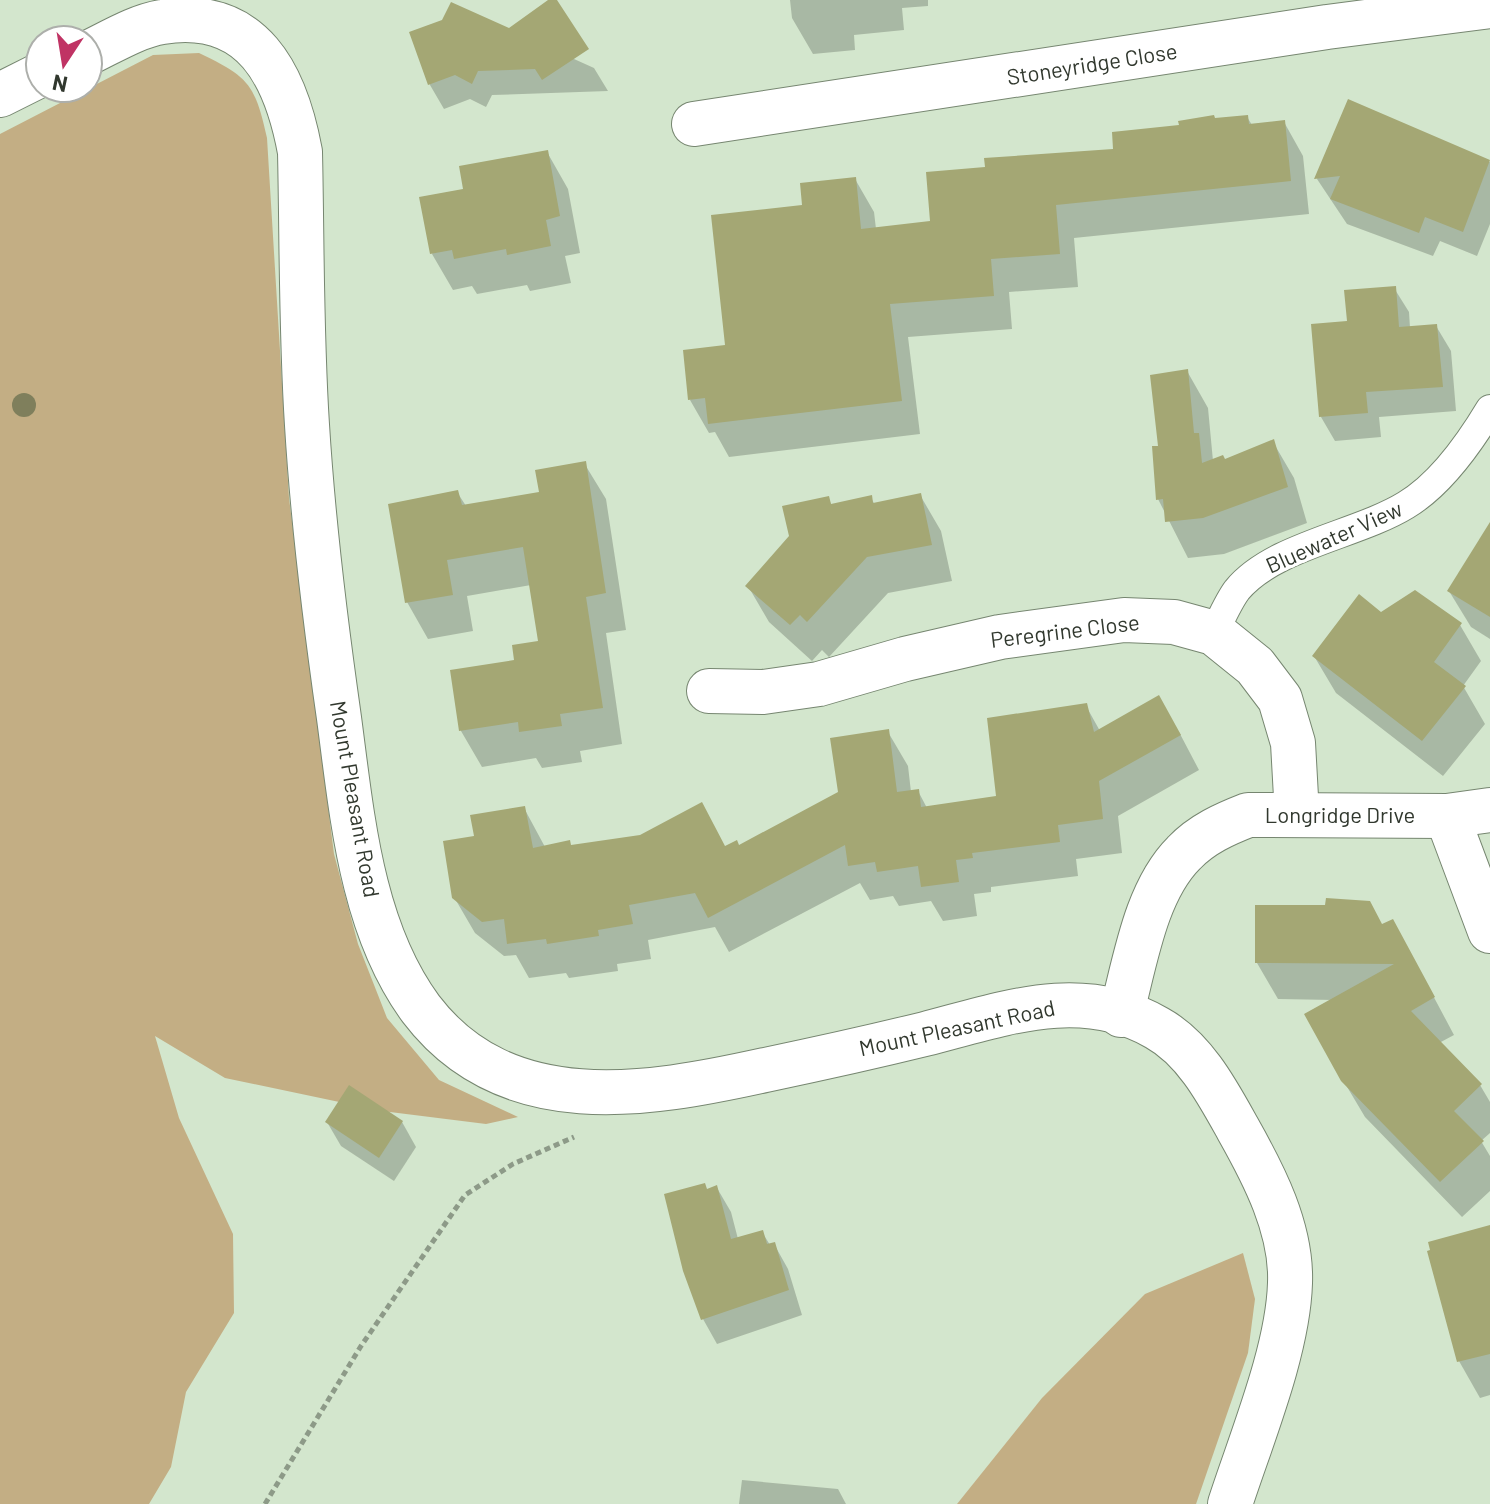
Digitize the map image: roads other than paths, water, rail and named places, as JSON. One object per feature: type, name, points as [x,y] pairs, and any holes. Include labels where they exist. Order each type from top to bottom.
[{"type":"street","name":"Stoneyridge Close","points":[[694,124],[1327,27],[1490,6]]},
{"type":"street","name":"Mount Pleasant Road","points":[[104,46],[161,22],[223,25],[270,61],[292,109],[300,152],[306,420],[319,565],[364,879],[394,963],[423,1011],[464,1051],[544,1087],[578,1093],[659,1091],[872,1047],[1042,1006],[1087,1003],[1156,1027],[1181,1046],[1197,1064],[1223,1101],[1256,1161],[1281,1224],[1290,1282],[1283,1329],[1230,1504]]},
{"type":"street","points":[[0,95],[24,83]]},
{"type":"street","name":"Peregrine Close","points":[[709,691],[763,692],[819,684],[905,659],[1000,637],[1124,620],[1174,622],[1214,633],[1255,666],[1280,699],[1293,743],[1297,815]]},
{"type":"street","name":"Longridge Drive","points":[[1121,1015],[1156,899],[1183,853],[1218,827],[1248,815],[1447,816],[1490,810]]},
{"type":"street","points":[[1447,816],[1490,931]]},
{"type":"lane","name":"Bluewater View","points":[[1214,633],[1237,591],[1261,568],[1369,525],[1409,504],[1442,474],[1490,409]]}]
